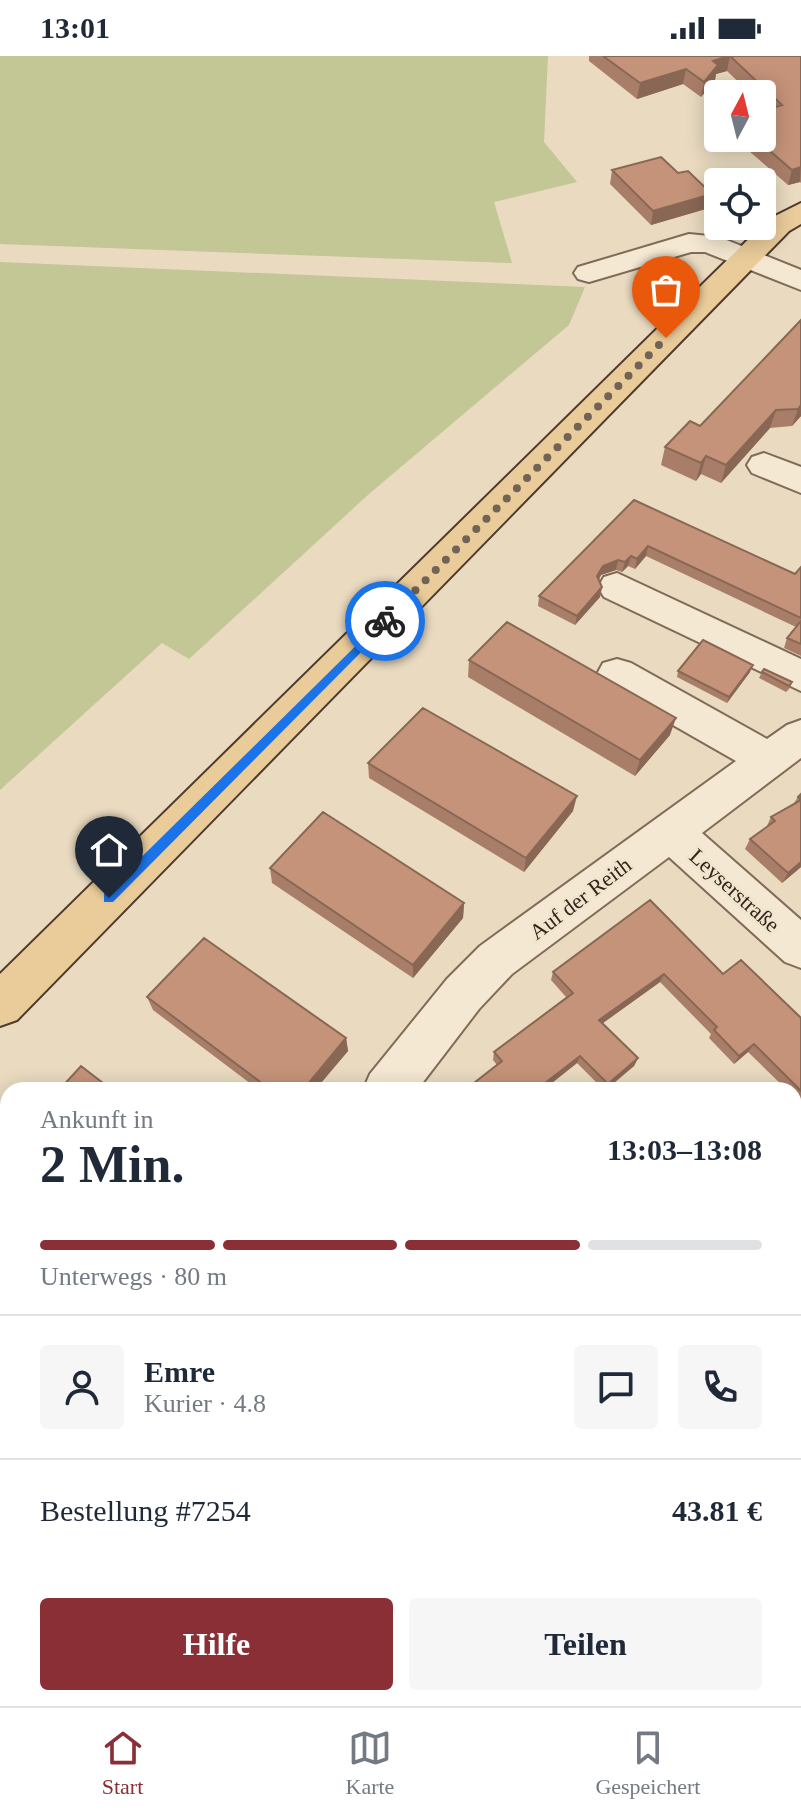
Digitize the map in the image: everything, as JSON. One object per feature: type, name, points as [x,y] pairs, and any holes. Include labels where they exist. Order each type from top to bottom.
[{"type":"main road","points":[[0,1005],[779,225],[801,212]]},
{"type":"street","points":[[589,273],[689,243],[709,243],[801,281]]},
{"type":"street","points":[[764,465],[801,481]]},
{"type":"street","points":[[617,587],[801,676]]},
{"type":"street","points":[[617,674],[785,748]]},
{"type":"street","name":"Auf der Reith","points":[[393,1082],[463,994],[496,960],[785,748]]},
{"type":"street","name":"Leyserstraße","points":[[670,831],[801,948]]},
{"type":"green space","points":[[0,56],[548,56],[544,142],[577,182],[494,202],[512,263],[0,244]]},
{"type":"green space","points":[[0,262],[585,287],[569,325],[369,494],[189,659],[162,643],[0,790]]},
{"type":"building","points":[[603,56],[729,56],[713,61],[718,65],[704,82],[686,69],[640,83]]},
{"type":"building","points":[[730,56],[801,56],[801,167],[792,170],[771,152],[776,152],[776,107],[782,105],[776,99],[776,80],[755,80]]},
{"type":"building","points":[[661,157],[678,173],[688,171],[704,186],[704,196],[653,211],[612,170]]},
{"type":"building","points":[[801,320],[801,405],[798,409],[776,410],[726,465],[706,456],[701,463],[665,447],[690,421],[700,426]]},
{"type":"building","points":[[634,500],[795,574],[801,567],[801,618],[648,546],[637,559],[631,556],[625,562],[618,560],[603,566],[597,576],[602,587],[577,616],[539,596]]},
{"type":"building","points":[[801,621],[801,644],[787,638]]},
{"type":"building","points":[[507,622],[676,718],[640,760],[469,660]]},
{"type":"building","points":[[703,640],[753,665],[729,697],[678,671]]},
{"type":"building","points":[[764,669],[792,682],[789,686],[762,672]]},
{"type":"building","points":[[423,708],[577,796],[526,858],[368,763]]},
{"type":"building","points":[[801,800],[801,862],[788,873],[750,839],[775,821],[771,817]]},
{"type":"building","points":[[323,812],[464,903],[413,965],[270,868]]},
{"type":"building","points":[[650,900],[723,974],[741,960],[801,1018],[801,1082],[792,1082],[754,1044],[739,1056],[714,1030],[717,1027],[664,974],[599,1020],[638,1058],[610,1082],[606,1082],[580,1056],[546,1082],[475,1082],[502,1061],[494,1052],[573,993],[553,972]]},
{"type":"building","points":[[204,938],[346,1038],[310,1082],[260,1082],[147,997]]},
{"type":"building","points":[[81,1066],[102,1082],[66,1082]]},
{"type":"way so far","points":[[385,621],[666,338]]},
{"type":"route","points":[[109,898],[385,621]]}]
